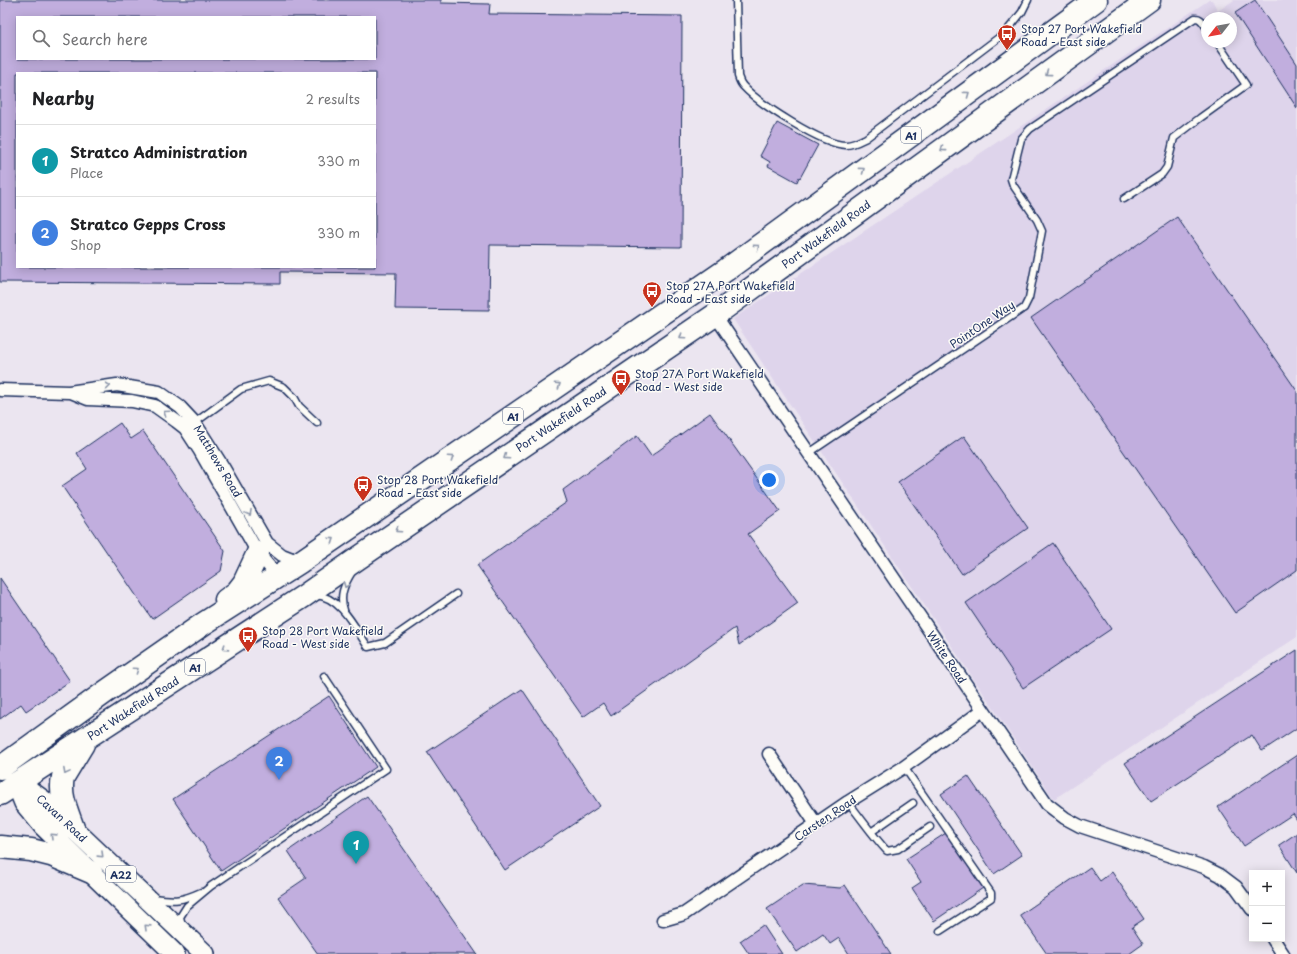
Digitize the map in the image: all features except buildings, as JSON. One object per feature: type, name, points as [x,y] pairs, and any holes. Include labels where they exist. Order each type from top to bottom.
[{"type":"highway","name":"A1","points":[[0,768],[203,624],[300,562],[726,270],[1096,0]]},
{"type":"highway","name":"Port Wakefield Road","points":[[5,787],[86,739],[304,596],[357,558],[715,315],[1149,0]]},
{"type":"highway","points":[[1062,24],[1080,50]]},
{"type":"highway","points":[[656,318],[692,307],[702,307],[715,315],[718,295],[726,270]]},
{"type":"highway","points":[[278,576],[285,582],[295,583],[355,548],[376,546]]},
{"type":"highway","points":[[203,624],[226,600],[241,588],[248,577],[258,553]]},
{"type":"highway","points":[[5,787],[104,693]]},
{"type":"highway","points":[[73,828],[62,795],[62,783],[63,777],[86,739]]},
{"type":"highway","points":[[0,847],[31,850],[44,853],[91,872]]},
{"type":"main road","name":"Cavan Road","points":[[5,787],[30,790],[44,800],[205,954]]},
{"type":"main road","name":"Cavan Road","points":[[5,787],[22,799],[28,809],[43,826],[175,954]]},
{"type":"street","name":"White Road","points":[[715,315],[1047,804],[1065,818],[1085,828],[1204,867],[1220,875],[1236,887],[1250,906]]},
{"type":"street","name":"Matthews Road","points":[[0,390],[69,392],[88,400],[132,401],[155,406],[176,421],[190,426],[223,467],[267,543],[282,555],[300,562]]},
{"type":"street","name":"Matthews Road","points":[[190,426],[200,451],[258,553],[278,576]]},
{"type":"street","name":"Carsten Road","points":[[663,920],[684,914],[848,802],[904,767],[983,710]]},
{"type":"street","points":[[769,754],[816,824]]},
{"type":"street","points":[[1275,942],[1283,954]]},
{"type":"lane","points":[[736,0],[738,76],[743,86],[783,117],[803,129],[836,144],[846,146],[855,144],[866,138],[1006,32],[1022,12],[1028,0]]},
{"type":"lane","name":"PointOne Way","points":[[809,453],[1024,308],[1029,298],[1042,231],[1037,220],[1013,185],[1011,179],[1021,139],[1030,129],[1194,18],[1198,17],[1201,19]]},
{"type":"lane","points":[[1124,199],[1162,174],[1166,167],[1174,138],[1246,85],[1221,48]]},
{"type":"lane","points":[[190,426],[241,389],[269,381],[284,387],[294,397],[299,406],[317,423]]},
{"type":"lane","points":[[344,612],[341,603],[343,588],[353,570],[357,558]]},
{"type":"lane","points":[[304,596],[322,596],[333,602],[344,612],[368,647],[385,643],[456,594]]},
{"type":"lane","points":[[184,934],[180,917],[187,906],[211,886],[386,769],[324,676]]},
{"type":"lane","points":[[904,767],[991,893],[991,898],[940,931]]},
{"type":"lane","points":[[848,802],[887,851],[898,848],[930,827]]},
{"type":"lane","points":[[871,832],[913,803]]},
{"type":"lane","points":[[144,896],[173,901],[187,898],[211,886]]},
{"type":"shaded area","points":[[1209,0],[1212,0],[1218,11],[1234,0],[1297,0],[1297,637],[1054,799],[733,319]]},
{"type":"place","name":"Stop 27 Port Wakefield Road - East side","points":[[1007,51]]},
{"type":"place","name":"Stop 27A Port Wakefield Road - East side","points":[[652,308]]},
{"type":"place","name":"Stop 27A Port Wakefield Road - West side","points":[[621,396]]},
{"type":"place","name":"Stop 28 Port Wakefield Road - East side","points":[[363,502]]},
{"type":"place","name":"Stop 28 Port Wakefield Road - West side","points":[[248,653]]},
{"type":"place","name":"Stratco Gepps Cross","points":[[279,780]]},
{"type":"place","name":"Stratco Administration","points":[[356,864]]}]
